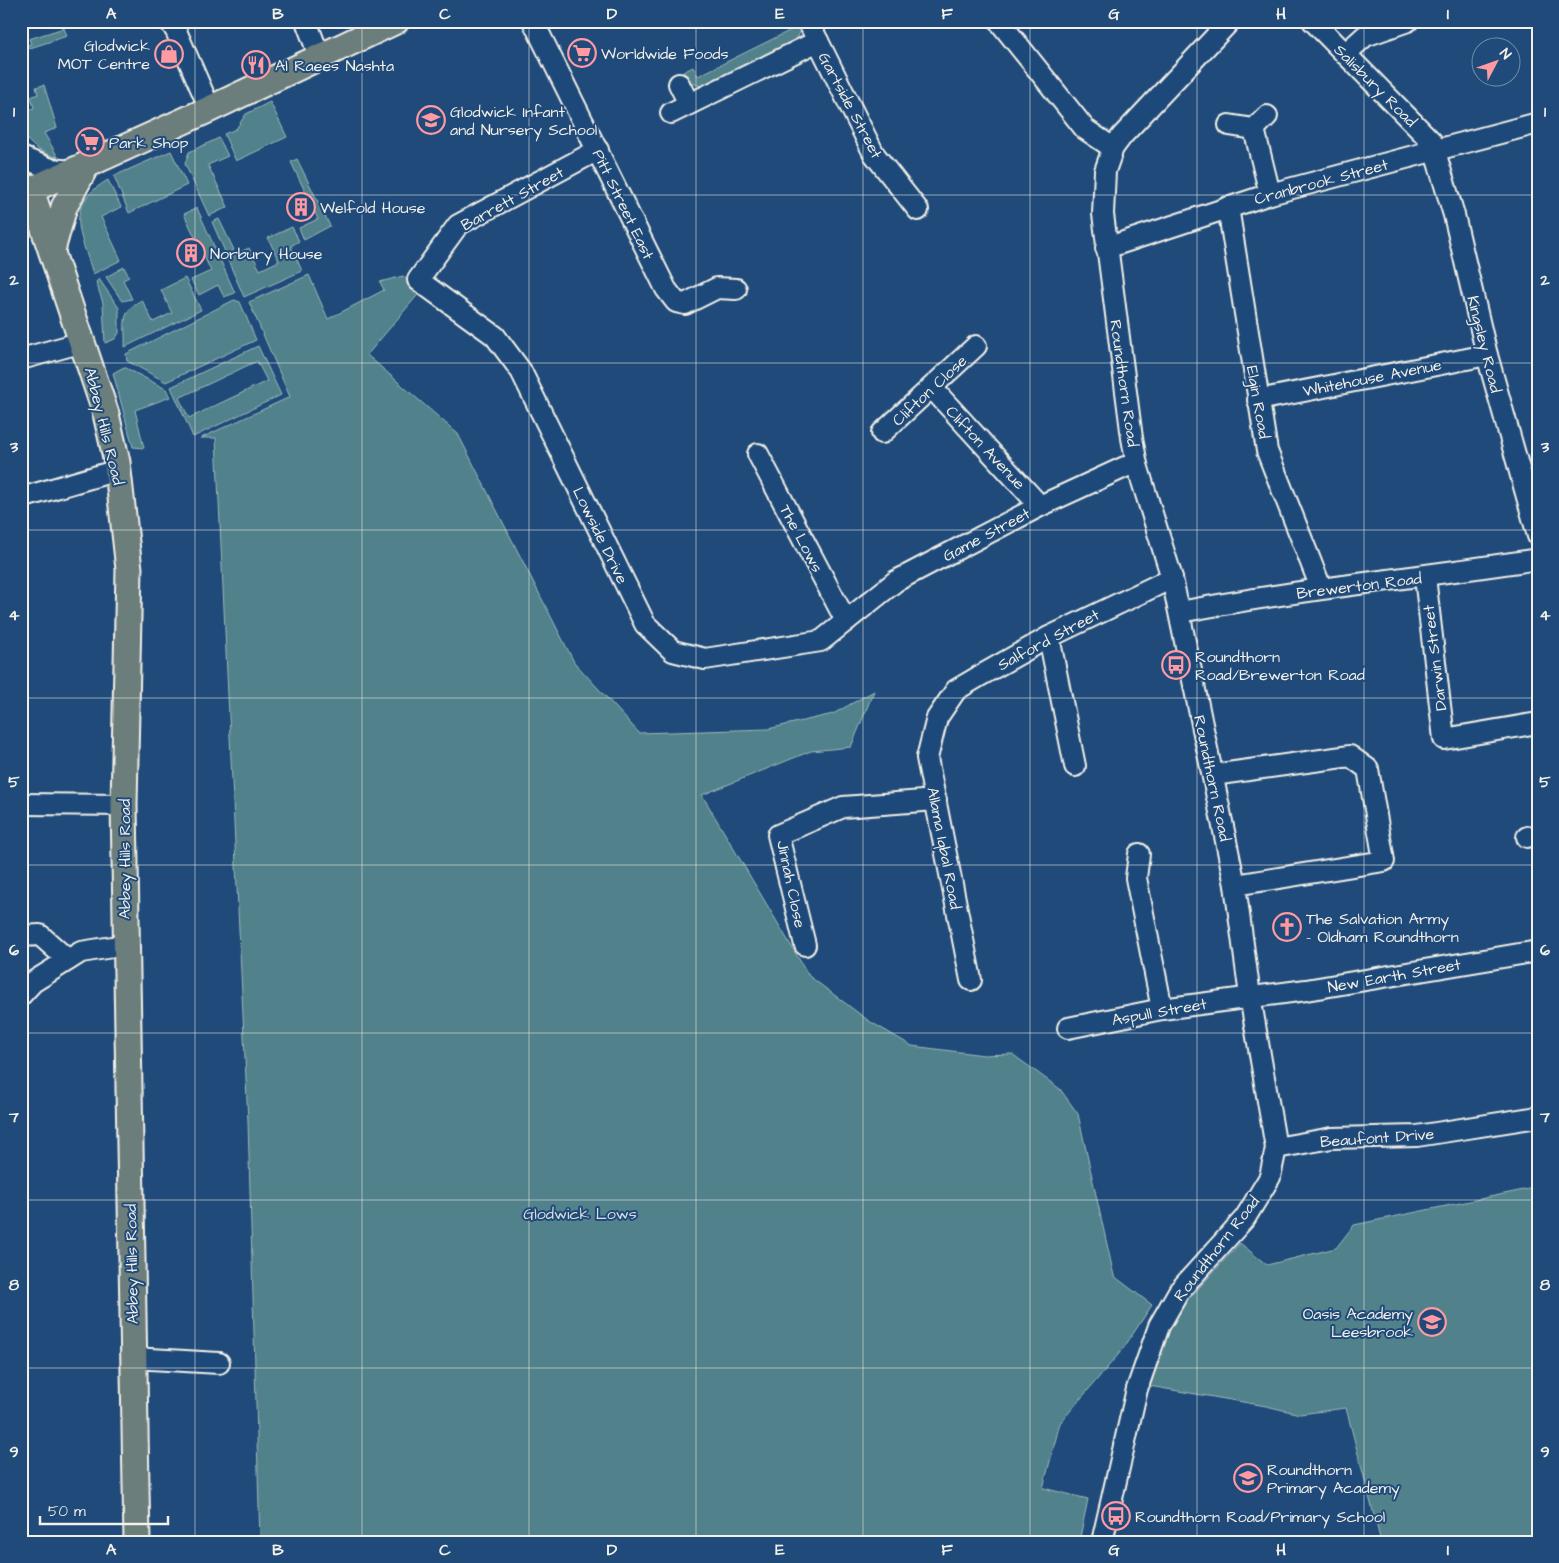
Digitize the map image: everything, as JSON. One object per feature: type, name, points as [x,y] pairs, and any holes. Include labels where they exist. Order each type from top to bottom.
[{"type":"main road","points":[[26,179],[79,168],[320,58],[396,21]]},
{"type":"main road","points":[[52,250],[64,207],[79,168]]},
{"type":"main road","name":"Abbey Hills Road","points":[[26,179],[52,250],[106,414],[118,470],[129,569],[124,805],[125,945],[137,1542]]},
{"type":"street","points":[[170,21],[210,109]]},
{"type":"street","points":[[306,21],[320,58]]},
{"type":"street","name":"Pitt Street East","points":[[533,21],[666,289],[676,302],[685,304],[717,288],[736,289]]},
{"type":"street","name":"Gartside Street","points":[[808,21],[874,154],[918,210]]},
{"type":"street","points":[[999,21],[1085,129],[1114,148]]},
{"type":"street","name":"Roundthorn Road","points":[[1102,1542],[1137,1388],[1159,1326],[1179,1292],[1244,1218],[1270,1177],[1276,1148],[1250,996],[1235,885],[1180,612],[1172,578],[1137,464],[1106,248],[1103,214],[1105,171],[1114,148],[1128,129],[1230,21]]},
{"type":"street","name":"Salisbury Road","points":[[1313,21],[1432,142],[1434,151]]},
{"type":"street","points":[[1345,54],[1364,36],[1408,21]]},
{"type":"street","points":[[671,113],[818,41]]},
{"type":"street","points":[[679,84],[689,104]]},
{"type":"street","points":[[1230,125],[1260,122],[1270,194]]},
{"type":"street","name":"Cranbrook Street","points":[[1106,248],[1270,194],[1538,122]]},
{"type":"street","name":"Barrett Street","points":[[418,280],[458,225],[598,150]]},
{"type":"street","name":"Kingsley Road","points":[[1434,151],[1454,215],[1487,355],[1538,536]]},
{"type":"street","points":[[21,156],[51,169],[79,168]]},
{"type":"street","name":"Elgin Road","points":[[1228,207],[1267,451],[1322,588]]},
{"type":"street","name":"Lowside Drive","points":[[418,280],[495,336],[521,371],[645,624],[673,651],[705,659],[805,644],[821,641],[846,621]]},
{"type":"street","points":[[21,360],[83,342]]},
{"type":"street","name":"Clifton Close","points":[[882,434],[976,346]]},
{"type":"street","name":"Whitehouse Avenue","points":[[1258,400],[1487,355]]},
{"type":"street","name":"Clifton Avenue","points":[[932,388],[1040,506]]},
{"type":"street","name":"The Lows","points":[[758,454],[846,621]]},
{"type":"street","name":"Game Street","points":[[846,621],[896,581],[1040,506],[1125,467],[1137,464]]},
{"type":"street","points":[[21,498],[118,470]]},
{"type":"street","name":"Brewerton Road","points":[[1180,612],[1256,597],[1425,577],[1538,560]]},
{"type":"street","name":"Darwin Street","points":[[1425,577],[1444,739],[1538,723]]},
{"type":"street","name":"Salford Street","points":[[938,718],[956,690],[1049,637],[1172,578]]},
{"type":"street","points":[[1049,637],[1075,766]]},
{"type":"street","name":"Allama Iqbal Road","points":[[938,718],[927,758],[971,980]]},
{"type":"street","points":[[1213,775],[1350,756],[1368,769],[1384,861],[1235,885]]},
{"type":"street","name":"Jinnah Close","points":[[805,944],[778,835],[842,807],[936,800]]},
{"type":"street","points":[[21,804],[124,805]]},
{"type":"street","points":[[1139,854],[1136,878],[1162,1009]]},
{"type":"street","points":[[21,936],[40,935],[68,960]]},
{"type":"street","points":[[21,995],[33,982],[81,952],[125,945]]},
{"type":"street","name":"New Earth Street","points":[[1250,996],[1306,990],[1538,951]]},
{"type":"street","name":"Aspull Street","points":[[1068,1028],[1162,1009],[1250,996]]},
{"type":"street","name":"Beaufont Drive","points":[[1276,1148],[1332,1138],[1417,1136],[1538,1117]]},
{"type":"street","points":[[133,1358],[219,1363]]},
{"type":"green space","points":[[789,21],[795,21],[800,33],[794,43],[707,86],[693,83],[683,72],[693,67],[698,76],[793,29]]},
{"type":"green space","points":[[64,28],[67,36],[21,51],[21,47],[31,44],[29,39]]},
{"type":"green space","points":[[44,85],[57,128],[44,133],[58,157],[38,149],[28,141],[21,130],[21,112],[34,108],[31,97],[38,94],[36,87]]},
{"type":"green space","points":[[270,102],[287,137],[236,161],[224,134],[236,129],[246,114]]},
{"type":"green space","points":[[219,138],[228,156],[208,165],[228,207],[209,216],[185,164],[189,152]]},
{"type":"green space","points":[[171,151],[187,185],[129,213],[114,176]]},
{"type":"green space","points":[[297,159],[330,226],[304,240],[299,228],[318,219],[291,162]]},
{"type":"green space","points":[[108,180],[121,207],[101,217],[121,260],[93,274],[80,233],[80,211],[85,200],[94,190]]},
{"type":"green space","points":[[197,208],[235,293],[224,297],[218,285],[199,295],[191,280],[211,271],[184,214]]},
{"type":"green space","points":[[219,219],[234,250],[226,254],[212,222]]},
{"type":"green space","points":[[292,227],[299,241],[291,246],[302,271],[244,297],[227,258],[249,248],[260,270],[279,261],[268,238]]},
{"type":"green space","points":[[124,267],[129,277],[123,280],[132,299],[122,301],[106,277]]},
{"type":"green space","name":"Glodwick Lows","points":[[309,275],[328,319],[384,290],[380,282],[403,276],[421,291],[367,355],[458,434],[574,662],[639,733],[768,729],[833,714],[874,691],[851,747],[811,751],[702,795],[809,976],[869,1021],[912,1046],[984,1055],[1012,1054],[1060,1089],[1078,1114],[1114,1276],[1152,1305],[1123,1349],[1060,1423],[1043,1488],[1088,1499],[1079,1542],[260,1542],[248,1122],[216,438],[201,438],[290,397],[249,302]]},
{"type":"green space","points":[[185,278],[201,310],[125,347],[125,319],[130,309],[142,300],[153,322],[172,313],[161,290]]},
{"type":"green space","points":[[99,279],[119,308],[119,333],[115,339],[105,343],[103,303],[96,282]]},
{"type":"green space","points":[[234,300],[240,302],[256,340],[166,382],[127,361],[126,354]]},
{"type":"green space","points":[[258,346],[281,395],[193,437],[171,387]],"holes":[[[257,361],[267,381],[189,418],[179,398]]]},
{"type":"green space","points":[[124,367],[166,389],[170,397],[135,410],[144,448],[133,447],[113,373]]},
{"type":"green space","name":"Oasis Academy Leesbrook","points":[[1538,1187],[1538,1542],[1381,1542],[1346,1408],[1300,1414],[1266,1406],[1149,1386],[1175,1314],[1240,1243],[1267,1265],[1336,1248],[1354,1225]]},
{"type":"place","name":"Worldwide Foods","points":[[582,53]]},
{"type":"place","name":"Glodwick MOT Centre","points":[[169,54]]},
{"type":"place","name":"Al Raees Nashta","points":[[256,65]]},
{"type":"place","name":"Glodwick Infant and Nursery School","points":[[431,120]]},
{"type":"place","name":"Park Shop","points":[[90,142]]},
{"type":"place","name":"Welfold House","points":[[301,207]]},
{"type":"place","name":"Norbury House","points":[[191,253]]},
{"type":"place","name":"Roundthorn Road/Brewerton Road","points":[[1176,665]]},
{"type":"place","name":"The Salvation Army - Oldham Roundthorn","points":[[1287,927]]},
{"type":"place","name":"Oasis Academy Leesbrook","points":[[1432,1322]]},
{"type":"place","name":"Roundthorn Primary Academy","points":[[1248,1478]]},
{"type":"place","name":"Roundthorn Road/Primary School","points":[[1116,1516]]}]
